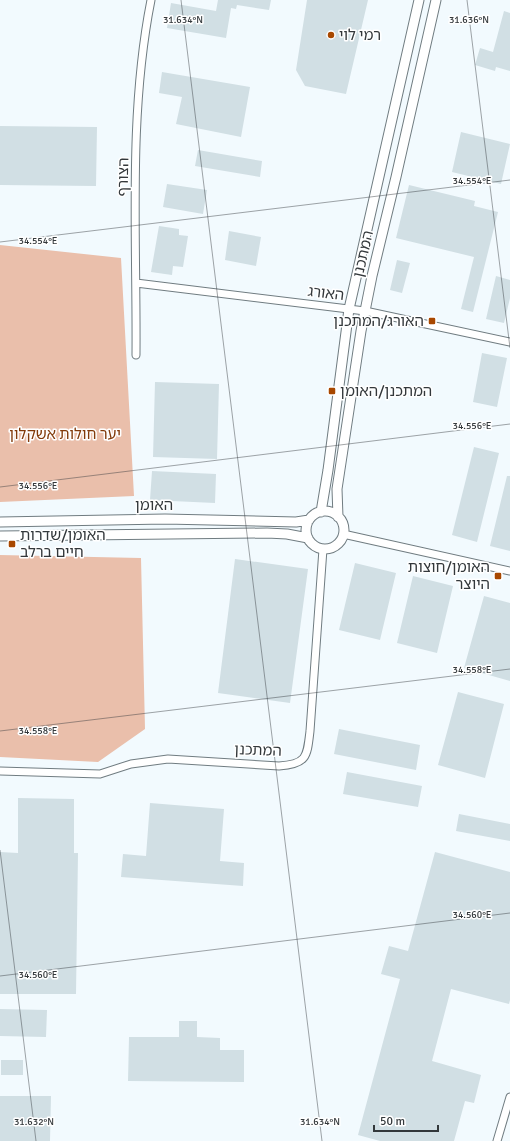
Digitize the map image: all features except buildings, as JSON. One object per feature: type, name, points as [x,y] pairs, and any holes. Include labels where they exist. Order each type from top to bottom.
[{"type":"street","name":"הצורף","points":[[136,355],[135,184],[137,125],[142,58],[151,0]]},
{"type":"street","name":"המתכנן","points":[[321,512],[349,309],[419,0]]},
{"type":"street","name":"המתכנן","points":[[338,517],[337,489],[365,311],[436,0]]},
{"type":"street","name":"האורג","points":[[136,284],[365,311],[510,342]]},
{"type":"street","points":[[321,512],[330,512],[338,517],[343,528],[343,534],[338,543],[334,546],[323,549],[312,544],[308,538],[306,529],[312,516],[321,512]]},
{"type":"street","name":"האומן","points":[[0,522],[165,519],[296,522],[309,520]]},
{"type":"street","name":"האומן","points":[[0,536],[267,533],[287,534],[308,538]]},
{"type":"street","points":[[343,534],[510,571]]},
{"type":"street","name":"המתכנן","points":[[0,771],[100,774],[131,764],[168,759],[279,766],[293,765],[303,760],[308,750],[310,731],[323,549]]},
{"type":"street","points":[[497,1141],[510,1097]]},
{"type":"green space","name":"יער חולות אשקלון","points":[[0,245],[121,258],[134,496],[0,502]]},
{"type":"green space","points":[[0,555],[141,558],[145,729],[98,762],[0,757]]},
{"type":"place","name":"רמי לוי","points":[[331,35]]},
{"type":"place","name":"האורג/המתכנן","points":[[432,321]]},
{"type":"place","name":"המתכנן/האומן","points":[[332,391]]},
{"type":"place","name":"האומן/שדרות חיים ברלב","points":[[12,544]]},
{"type":"place","name":"האומן/חוצות היוצר","points":[[498,576]]}]
